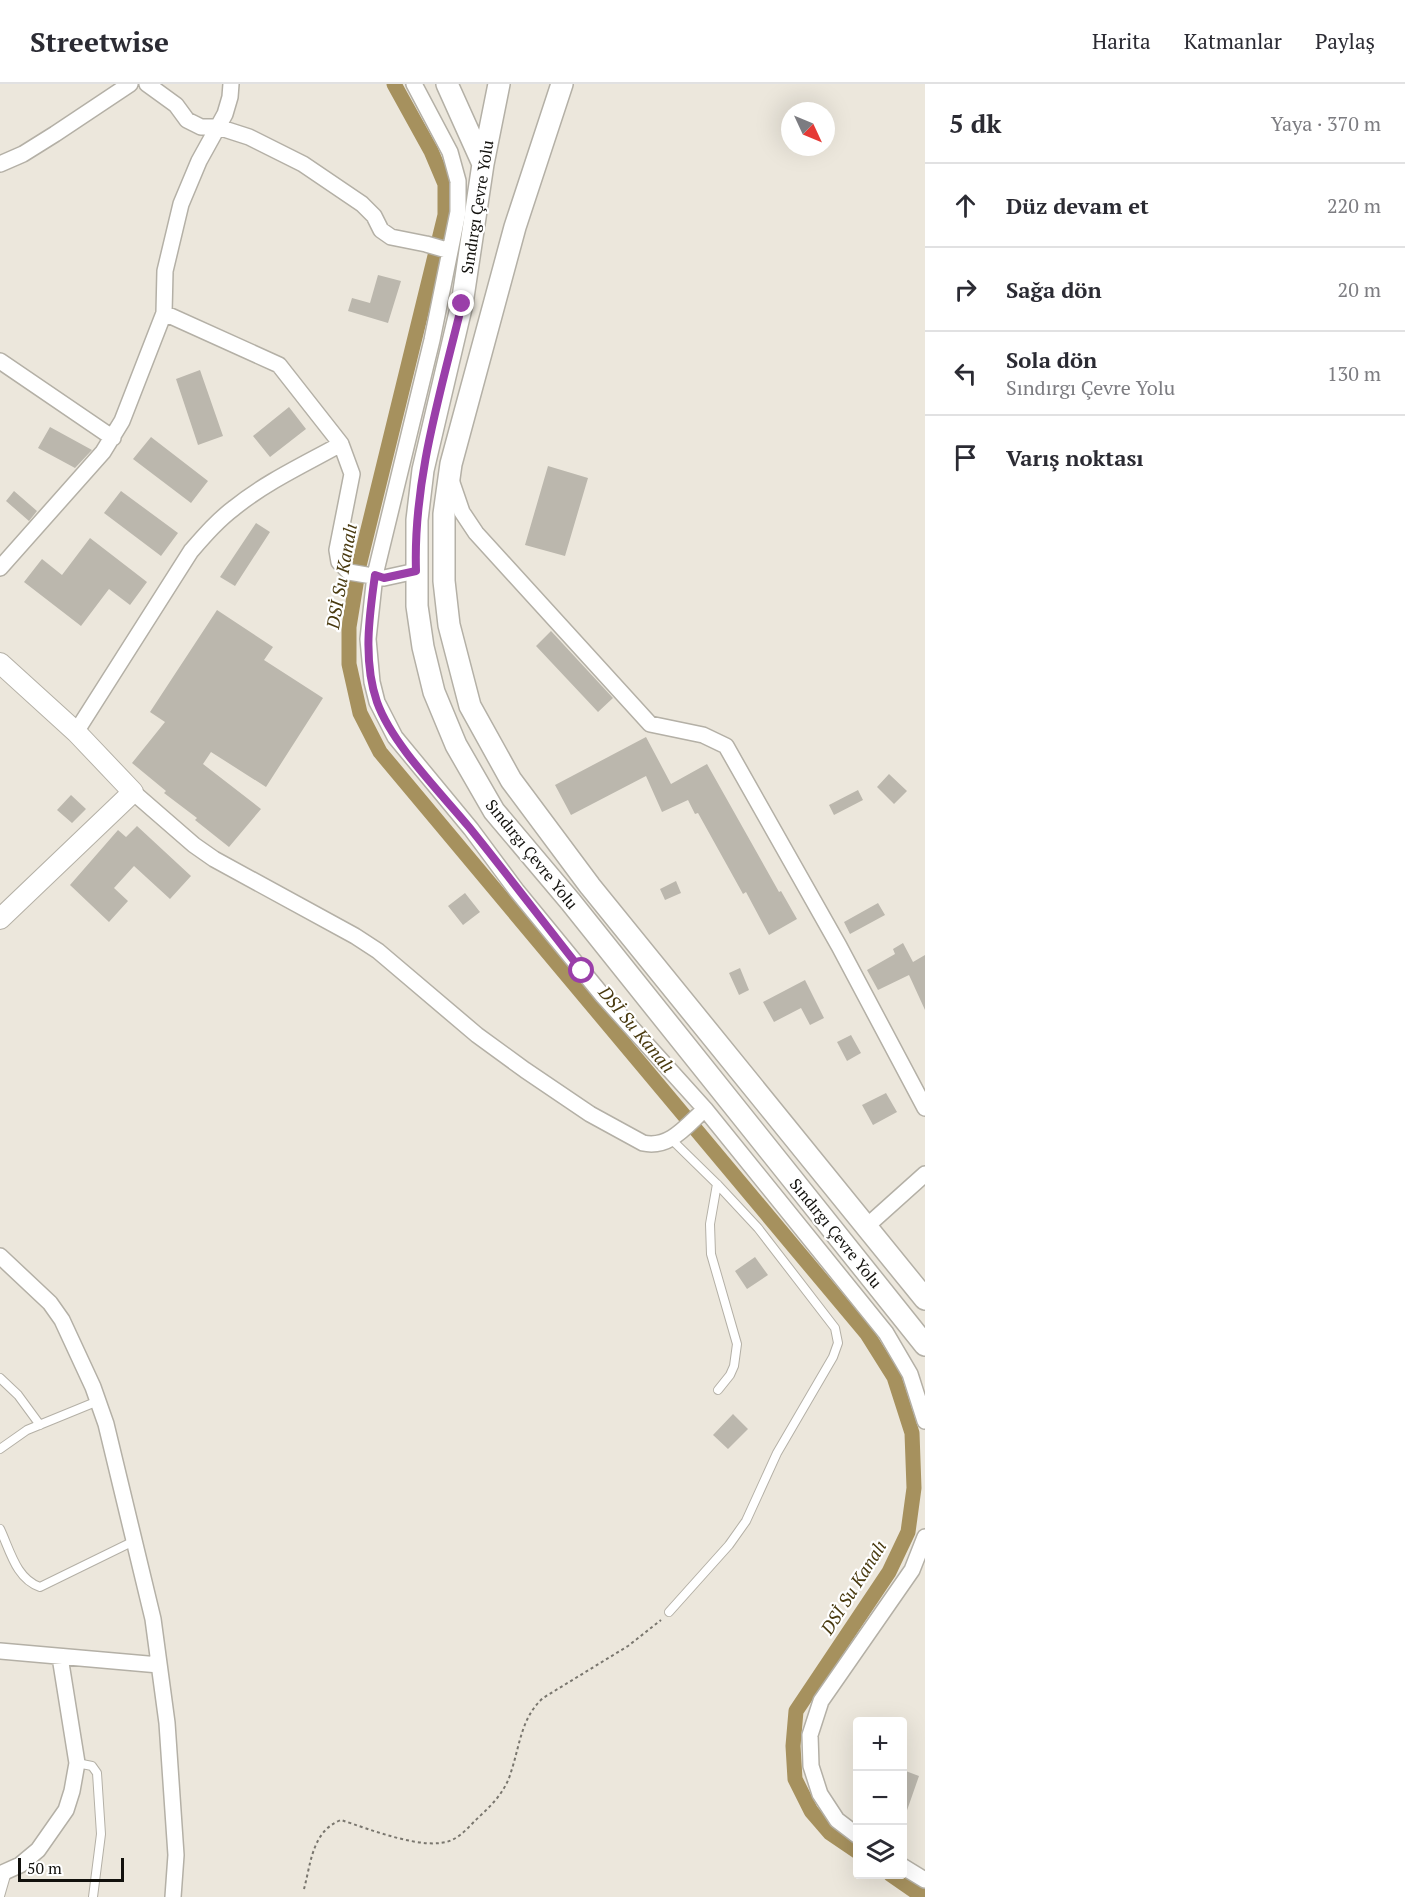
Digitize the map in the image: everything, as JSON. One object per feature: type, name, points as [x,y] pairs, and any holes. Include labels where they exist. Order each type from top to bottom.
[{"type":"main road","points":[[447,84],[483,165]]},
{"type":"main road","name":"Sındırgı Çevre Yolu","points":[[499,84],[483,165],[462,304],[423,470],[417,520],[417,606],[423,647],[434,692],[456,745],[494,811],[570,901],[925,1345]]},
{"type":"main road","name":"Sındırgı Çevre Yolu","points":[[562,84],[515,227],[451,464],[444,514],[444,581],[449,625],[470,706],[511,780],[590,886],[925,1299]]},
{"type":"main road","points":[[761,1140],[849,1228],[867,1226]]},
{"type":"street","points":[[0,164],[23,154],[56,134],[119,89],[130,84]]},
{"type":"street","points":[[147,84],[176,105],[187,120],[201,127],[218,127],[249,137],[323,176],[362,204],[374,216],[381,230],[391,237],[447,250]]},
{"type":"street","points":[[0,568],[103,453],[122,421],[164,313],[165,271],[181,204],[198,161],[225,114],[231,84]]},
{"type":"street","points":[[414,84],[450,152],[455,167],[459,196],[458,212],[447,250],[432,340],[372,575],[368,639],[372,682],[377,702],[395,737],[589,979],[886,1333],[910,1374],[925,1421]]},
{"type":"street","points":[[164,313],[279,365],[341,444],[352,474],[337,550],[339,562],[349,572],[384,578],[416,571]]},
{"type":"street","points":[[0,361],[113,438]]},
{"type":"street","points":[[76,732],[191,551],[211,528],[234,507],[260,490],[341,444]]},
{"type":"street","points":[[450,477],[462,512],[476,533],[650,723],[703,735],[726,746],[839,946],[925,1108]]},
{"type":"street","points":[[0,663],[76,732],[133,792],[194,845],[214,859],[378,951],[477,1035],[590,1114],[643,1143],[660,1144],[677,1134],[701,1112]]},
{"type":"street","points":[[0,919],[133,792]]},
{"type":"street","points":[[867,1226],[925,1174]]},
{"type":"street","points":[[2,1264],[50,1303],[62,1320],[98,1401],[105,1424],[153,1619],[167,1723],[176,1855],[173,1897]]},
{"type":"street","points":[[853,1832],[837,1820],[820,1794],[811,1766],[810,1735],[821,1701],[912,1570],[925,1537]]},
{"type":"street","points":[[0,1652],[159,1665]]},
{"type":"street","points":[[4,1872],[20,1865],[38,1850],[66,1810],[72,1791],[77,1763],[60,1657]]},
{"type":"street","points":[[907,1869],[925,1880]]},
{"type":"lane","points":[[669,1612],[729,1545],[746,1521],[777,1453],[833,1357],[838,1343],[835,1328],[758,1228],[717,1184],[677,1134]]},
{"type":"lane","points":[[717,1184],[710,1224],[711,1254],[737,1344],[734,1366],[718,1390]]},
{"type":"lane","points":[[0,1378],[18,1395],[40,1425]]},
{"type":"lane","points":[[0,1449],[27,1430],[98,1401]]},
{"type":"lane","points":[[0,1529],[22,1577],[29,1584],[40,1587],[134,1541]]},
{"type":"lane","points":[[77,1763],[92,1766],[97,1773],[101,1834],[93,1897]]},
{"type":"lane","points":[[0,1896],[4,1872]]},
{"type":"path","points":[[304,1889],[318,1838],[329,1826],[341,1820],[429,1844],[446,1842],[458,1836],[491,1805],[506,1785],[525,1721],[535,1705],[642,1636],[669,1612]]},
{"type":"building","points":[[378,275],[401,281],[388,323],[348,311],[352,298],[370,303]]},
{"type":"building","points":[[200,370],[223,436],[198,445],[176,379]]},
{"type":"building","points":[[289,407],[306,429],[270,457],[253,436]]},
{"type":"building","points":[[50,427],[92,450],[75,468],[38,448]]},
{"type":"building","points":[[151,437],[208,481],[191,503],[133,459]]},
{"type":"building","points":[[548,466],[588,478],[565,556],[525,545]]},
{"type":"building","points":[[14,491],[37,511],[29,521],[6,501]]},
{"type":"building","points":[[121,491],[178,533],[161,556],[104,513]]},
{"type":"building","points":[[256,523],[270,532],[235,586],[220,577]]},
{"type":"building","points":[[90,538],[147,582],[130,605],[109,589],[81,626],[24,582],[42,559],[62,575]]},
{"type":"building","points":[[217,610],[273,647],[264,660],[323,698],[266,787],[211,752],[203,764],[261,809],[229,847],[195,820],[197,818],[164,793],[166,791],[132,763],[165,722],[150,712]]},
{"type":"building","points":[[551,631],[613,698],[598,712],[536,646]]},
{"type":"building","points":[[646,737],[671,784],[707,764],[779,892],[781,891],[797,919],[769,935],[746,892],[743,894],[698,813],[695,814],[688,800],[662,812],[646,776],[571,815],[555,785]]},
{"type":"building","points":[[889,774],[907,791],[894,804],[877,787]]},
{"type":"building","points":[[858,790],[863,800],[834,815],[829,805]]},
{"type":"building","points":[[71,795],[86,809],[72,823],[57,810]]},
{"type":"building","points":[[137,826],[191,876],[170,899],[134,866],[114,888],[128,901],[109,922],[70,885],[118,830],[126,837]]},
{"type":"building","points":[[676,881],[681,893],[665,900],[660,889]]},
{"type":"building","points":[[465,893],[480,912],[463,925],[448,906]]},
{"type":"building","points":[[878,903],[885,915],[850,934],[844,922]]},
{"type":"building","points":[[903,943],[913,962],[925,955],[925,1010],[909,975],[878,990],[867,970],[895,954],[893,949]]},
{"type":"building","points":[[740,968],[749,990],[739,995],[729,973]]},
{"type":"building","points":[[805,980],[824,1018],[810,1025],[801,1008],[774,1022],[763,1002]]},
{"type":"building","points":[[851,1035],[861,1053],[847,1061],[837,1042]]},
{"type":"building","points":[[886,1093],[897,1112],[873,1125],[862,1105]]},
{"type":"building","points":[[755,1257],[768,1275],[747,1289],[735,1271]]},
{"type":"building","points":[[733,1414],[748,1429],[728,1449],[713,1435]]},
{"type":"building","points":[[907,1772],[919,1776],[907,1810]]},
{"type":"waterway","name":"DSİ Su Kanalı","points":[[394,84],[431,151],[445,184],[445,215],[359,566],[349,627],[349,664],[360,713],[380,752],[867,1334],[894,1377],[912,1433],[914,1488],[908,1532],[889,1572],[796,1711],[793,1746],[795,1779],[811,1811],[830,1833],[853,1849]]},
{"type":"waterway","name":"DSİ Su Kanalı","points":[[897,1879],[923,1897]]},
{"type":"route","points":[[462,304],[423,470],[417,520],[416,571],[384,578],[375,575],[368,639],[372,682],[377,702],[395,737],[471,829],[517,891],[582,971]]}]
